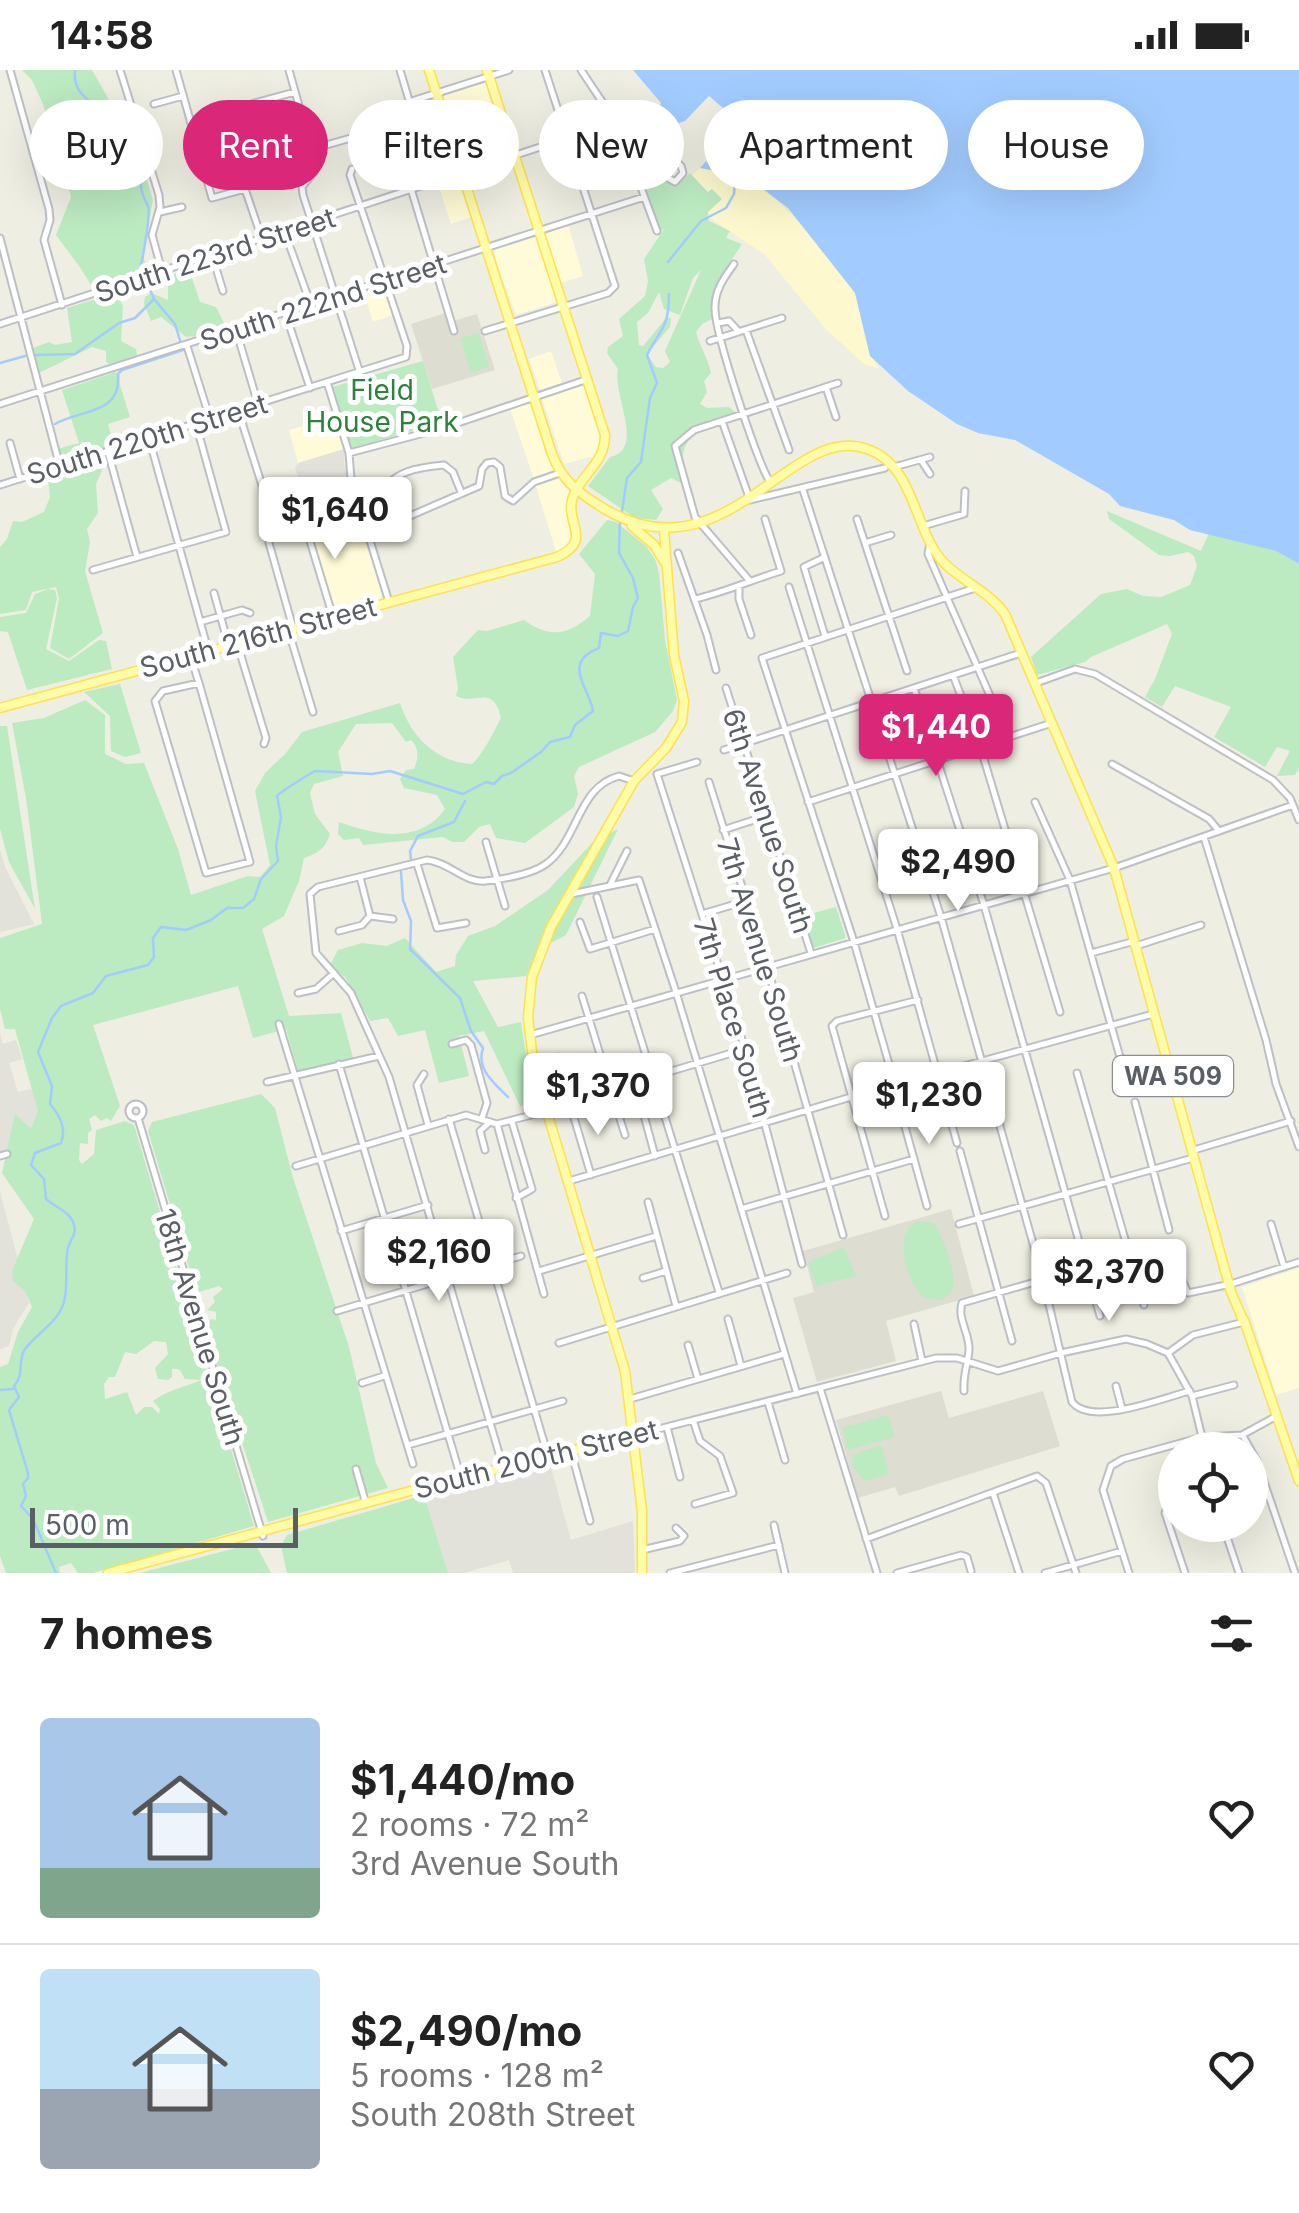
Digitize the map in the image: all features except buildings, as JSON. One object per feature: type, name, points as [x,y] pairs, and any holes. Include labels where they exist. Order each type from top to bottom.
[{"type":"main road","points":[[429,70],[438,100]]},
{"type":"main road","points":[[488,73],[497,100]]},
{"type":"main road","points":[[519,167],[605,436],[603,453],[576,491]]},
{"type":"main road","points":[[468,190],[560,473],[576,491],[629,523],[664,530],[699,522],[750,500],[821,450],[837,446],[864,448],[877,453],[890,468]]},
{"type":"main road","name":"WA 509","points":[[890,468],[930,544],[952,571],[977,586],[1005,614],[1114,868],[1240,1318],[1276,1417],[1295,1455],[1299,1481]]},
{"type":"main road","name":"South 216th Street","points":[[0,708],[562,555],[578,534],[571,510],[576,491]]},
{"type":"main road","points":[[629,523],[661,554],[670,580]]},
{"type":"main road","points":[[642,1573],[630,1399],[613,1326],[530,1054],[529,1036],[532,977],[544,942],[634,781],[666,748],[684,714],[674,655],[664,530]]},
{"type":"main road","name":"South 200th Street","points":[[108,1573],[635,1435]]},
{"type":"street","points":[[10,70],[49,209],[44,240],[62,305]]},
{"type":"street","points":[[120,70],[159,194],[159,213],[152,234],[162,271]]},
{"type":"street","points":[[176,70],[184,100]]},
{"type":"street","points":[[288,70],[297,100]]},
{"type":"street","points":[[400,70],[408,100]]},
{"type":"street","points":[[415,100],[488,73],[509,70]]},
{"type":"street","points":[[545,70],[555,100]]},
{"type":"street","points":[[581,70],[601,100]]},
{"type":"street","points":[[266,100],[295,92]]},
{"type":"street","points":[[163,102],[183,96]]},
{"type":"street","points":[[210,190],[212,198],[245,190],[262,239]]},
{"type":"street","points":[[302,190],[360,372]]},
{"type":"street","points":[[355,190],[386,282]]},
{"type":"street","name":"South 223rd Street","points":[[0,324],[418,190]]},
{"type":"street","points":[[485,332],[608,293],[616,286],[586,190]]},
{"type":"street","points":[[642,190],[657,231]]},
{"type":"street","points":[[412,192],[454,331]]},
{"type":"street","name":"South 222nd Street","points":[[0,404],[644,197]]},
{"type":"street","points":[[159,213],[182,207]]},
{"type":"street","points":[[285,232],[312,305]]},
{"type":"street","points":[[0,238],[60,467]]},
{"type":"street","points":[[212,255],[223,290]]},
{"type":"street","points":[[734,264],[717,292],[717,324],[772,485]]},
{"type":"street","name":"South 220th Street","points":[[0,484],[402,360],[407,355],[386,282]]},
{"type":"street","points":[[286,314],[310,388]]},
{"type":"street","points":[[710,341],[782,318]]},
{"type":"street","points":[[717,324],[729,321],[742,331],[790,450]]},
{"type":"street","points":[[236,330],[258,404]]},
{"type":"street","points":[[187,346],[210,419]]},
{"type":"street","points":[[348,453],[444,428],[588,379]]},
{"type":"street","points":[[327,382],[348,453],[351,480],[389,602]]},
{"type":"street","points":[[749,580],[699,522],[674,450],[687,433],[838,383]]},
{"type":"street","points":[[826,386],[836,417]]},
{"type":"street","points":[[238,410],[273,520],[268,543],[312,712]]},
{"type":"street","points":[[722,421],[750,500],[930,457]]},
{"type":"street","points":[[93,570],[226,532],[196,424]]},
{"type":"street","points":[[149,438],[208,650]]},
{"type":"street","points":[[10,443],[20,479]]},
{"type":"street","points":[[108,452],[136,558]]},
{"type":"street","points":[[920,460],[930,474]]},
{"type":"street","points":[[380,529],[479,486],[483,467],[490,462],[500,467],[505,496],[513,502],[534,482],[560,473]]},
{"type":"street","points":[[404,520],[385,496],[386,485],[396,476],[444,465],[453,472],[461,492]]},
{"type":"street","points":[[263,492],[282,485]]},
{"type":"street","points":[[803,490],[941,917],[1043,1279],[1072,1402],[1080,1411],[1097,1414],[1234,1384]]},
{"type":"street","points":[[923,526],[964,514],[966,491]]},
{"type":"street","points":[[273,520],[295,514],[303,518],[333,617]]},
{"type":"street","points":[[695,599],[740,588],[749,580],[781,570],[766,519]]},
{"type":"street","points":[[857,519],[908,671]]},
{"type":"street","points":[[865,542],[891,535]]},
{"type":"street","points":[[930,544],[928,554],[1008,737]]},
{"type":"street","points":[[678,553],[716,670]]},
{"type":"street","points":[[825,557],[804,567],[826,637]]},
{"type":"street","points":[[895,1085],[854,942],[762,658],[977,586]]},
{"type":"street","points":[[789,587],[897,930],[957,1144]]},
{"type":"street","points":[[740,588],[739,599],[751,635]]},
{"type":"street","points":[[214,593],[226,636]]},
{"type":"street","points":[[200,622],[242,610],[250,613]]},
{"type":"street","points":[[238,643],[266,738],[264,744]]},
{"type":"street","points":[[724,750],[1022,652]]},
{"type":"street","points":[[190,655],[199,683],[250,862],[204,872],[156,704],[157,697],[164,692],[199,683]]},
{"type":"street","points":[[1036,683],[1085,669],[1274,780],[1299,820]]},
{"type":"street","points":[[953,675],[980,746],[1060,1012]]},
{"type":"street","name":"6th Avenue South","points":[[726,688],[811,953]]},
{"type":"street","points":[[914,688],[984,905],[1100,1316]]},
{"type":"street","points":[[808,802],[1052,722]]},
{"type":"street","name":"7th Place South","points":[[698,762],[658,774],[745,1049],[802,1264]]},
{"type":"street","points":[[1112,764],[1209,819],[1219,831]]},
{"type":"street","points":[[503,1467],[406,1131],[379,1056],[358,1006],[316,954],[311,891],[318,886],[417,863],[437,861],[476,881],[498,879],[544,865],[561,848],[597,785],[619,776],[634,781]]},
{"type":"street","name":"7th Avenue South","points":[[708,782],[767,966],[843,1235]]},
{"type":"street","points":[[1035,802],[1070,880],[1120,1058]]},
{"type":"street","points":[[529,1036],[1114,868],[1293,805]]},
{"type":"street","points":[[723,830],[766,816]]},
{"type":"street","points":[[917,845],[960,832]]},
{"type":"street","points":[[1204,836],[1276,1084],[1299,1147]]},
{"type":"street","points":[[486,842],[505,906]]},
{"type":"street","points":[[610,885],[627,851]]},
{"type":"street","points":[[417,863],[437,928],[466,923]]},
{"type":"street","points":[[360,877],[370,916]]},
{"type":"street","points":[[571,894],[639,880],[797,1394]]},
{"type":"street","points":[[597,897],[719,1292]]},
{"type":"street","points":[[702,914],[746,901]]},
{"type":"street","points":[[370,916],[394,919]]},
{"type":"street","points":[[339,932],[362,925],[370,916]]},
{"type":"street","points":[[580,922],[590,948],[655,929]]},
{"type":"street","points":[[1091,952],[1200,925]]},
{"type":"street","points":[[298,993],[316,989],[334,973]]},
{"type":"street","points":[[582,996],[625,1135]]},
{"type":"street","points":[[884,1216],[832,1029],[837,1021],[918,1000]]},
{"type":"street","points":[[569,1181],[851,1097],[1156,1013]]},
{"type":"street","points":[[279,1024],[413,1464]]},
{"type":"street","points":[[452,1044],[466,1040],[471,1045],[487,1102],[482,1118]]},
{"type":"street","points":[[655,1156],[634,1086],[638,1080],[745,1049]]},
{"type":"street","points":[[268,1082],[379,1056]]},
{"type":"street","points":[[558,1057],[570,1100],[611,1089]]},
{"type":"street","points":[[339,1064],[461,1478]]},
{"type":"street","points":[[1077,1073],[1144,1305]]},
{"type":"street","points":[[424,1074],[416,1085],[428,1124]]},
{"type":"street","points":[[897,1098],[927,1206]]},
{"type":"street","points":[[1134,1102],[1169,1230]]},
{"type":"street","points":[[296,1166],[466,1115],[494,1123],[547,1111]]},
{"type":"street","points":[[572,1111],[592,1175]]},
{"type":"street","name":"18th Avenue South","points":[[138,1118],[262,1533]]},
{"type":"street","points":[[449,1119],[548,1456]]},
{"type":"street","points":[[960,1224],[1152,1170],[1291,1121]]},
{"type":"street","points":[[512,1122],[532,1189],[516,1198]]},
{"type":"street","points":[[484,1150],[480,1134],[494,1123]]},
{"type":"street","points":[[494,1123],[544,1294]]},
{"type":"street","points":[[960,1151],[1012,1341]]},
{"type":"street","points":[[741,1209],[914,1159]]},
{"type":"street","points":[[648,1202],[676,1306]]},
{"type":"street","points":[[341,1230],[428,1205]]},
{"type":"street","points":[[1270,1224],[1284,1267]]},
{"type":"street","points":[[537,1271],[656,1236]]},
{"type":"street","points":[[964,1391],[969,1345],[960,1304],[1129,1255]]},
{"type":"street","points":[[337,1312],[520,1256]]},
{"type":"street","points":[[1175,1265],[1188,1292],[1231,1284],[1299,1262]]},
{"type":"street","points":[[643,1278],[666,1272]]},
{"type":"street","points":[[559,1342],[787,1272]]},
{"type":"street","points":[[728,1319],[741,1366]]},
{"type":"street","points":[[1201,1432],[1191,1393],[1168,1354],[1194,1336],[1244,1322]]},
{"type":"street","points":[[914,1324],[922,1361]]},
{"type":"street","name":"South 200th Street","points":[[635,1435],[942,1357],[998,1371],[1126,1339],[1168,1354]]},
{"type":"street","points":[[688,1345],[698,1379]]},
{"type":"street","points":[[630,1399],[784,1354]]},
{"type":"street","points":[[362,1383],[384,1376]]},
{"type":"street","points":[[1116,1386],[1122,1409]]},
{"type":"street","points":[[820,1388],[877,1573]]},
{"type":"street","points":[[408,1445],[564,1401]]},
{"type":"street","points":[[768,1402],[785,1460]]},
{"type":"street","points":[[1246,1432],[1276,1417]]},
{"type":"street","points":[[693,1420],[700,1441],[720,1456],[733,1493],[695,1504]]},
{"type":"street","points":[[667,1426],[680,1477]]},
{"type":"street","points":[[1128,1573],[1105,1498],[1106,1477],[1111,1466],[1123,1459],[1158,1449]]},
{"type":"street","points":[[571,1450],[590,1521]]},
{"type":"street","points":[[356,1469],[366,1504]]},
{"type":"street","points":[[866,1539],[1033,1475],[1046,1483],[1074,1569]]},
{"type":"street","points":[[993,1493],[1019,1573]]},
{"type":"street","points":[[1268,1495],[1294,1573]]},
{"type":"street","points":[[774,1526],[784,1573]]},
{"type":"street","points":[[642,1550],[680,1541],[684,1536],[676,1528]]},
{"type":"street","points":[[1175,1542],[1185,1573]]},
{"type":"street","points":[[1229,1542],[1239,1573]]},
{"type":"street","points":[[670,1573],[778,1545]]},
{"type":"street","points":[[1045,1573],[1074,1569],[1122,1551]]},
{"type":"street","points":[[896,1573],[924,1569],[965,1555],[971,1571]]},
{"type":"shaded area","points":[[485,83],[491,100],[443,100],[444,96]]},
{"type":"shaded area","points":[[440,190],[462,190],[471,217],[451,224]]},
{"type":"shaded area","points":[[568,224],[583,276],[561,283],[557,271],[549,274],[557,302],[516,315],[496,262],[495,248]]},
{"type":"shaded area","points":[[383,288],[394,315],[373,322],[364,293]]},
{"type":"shaded area","points":[[446,313],[449,322],[477,314],[495,370],[432,389],[411,324]]},
{"type":"shaded area","points":[[551,351],[562,383],[540,390],[529,359]]},
{"type":"shaded area","points":[[584,385],[602,441],[595,460],[590,457],[564,464],[542,399]]},
{"type":"shaded area","points":[[532,404],[555,472],[534,479],[510,409]]},
{"type":"shaded area","points":[[334,417],[344,449],[298,463],[289,430]]},
{"type":"shaded area","points":[[344,449],[344,464],[362,526],[312,541],[304,515],[309,513],[295,468],[298,463]]},
{"type":"shaded area","points":[[557,477],[570,493],[572,535],[565,547],[556,552],[535,483]]},
{"type":"shaded area","points":[[362,526],[383,594],[380,599],[336,612],[312,541]]},
{"type":"shaded area","points":[[0,850],[34,924],[0,932]]},
{"type":"shaded area","points":[[0,1033],[3,1044],[16,1040],[22,1059],[9,1063],[18,1092],[44,1086],[57,1136],[0,1152]]},
{"type":"shaded area","points":[[0,1191],[29,1303],[13,1329],[9,1346],[0,1349]]},
{"type":"shaded area","points":[[951,1209],[974,1296],[886,1321],[896,1361],[817,1382],[793,1298],[814,1292],[803,1251]]},
{"type":"shaded area","points":[[1299,1268],[1299,1388],[1276,1395],[1242,1287]]},
{"type":"shaded area","points":[[941,1391],[949,1418],[1043,1391],[1060,1446],[899,1496],[895,1487],[858,1498],[836,1420]]},
{"type":"shaded area","points":[[549,1460],[571,1540],[633,1521],[635,1573],[513,1573],[509,1560],[464,1573],[448,1573],[424,1495]]},
{"type":"green space","points":[[22,70],[92,70],[109,100],[41,100],[32,80]]},
{"type":"green space","points":[[690,173],[704,190],[714,190],[722,199],[708,215],[709,221],[730,231],[726,238],[742,244],[717,282],[712,319],[696,332],[711,373],[704,381],[707,392],[700,404],[707,408],[729,407],[735,412],[705,426],[687,442],[681,483],[671,478],[651,490],[663,509],[656,520],[635,518],[588,486],[610,457],[626,444],[618,369],[607,353],[608,347],[623,336],[619,319],[645,296],[648,281],[644,259],[664,229],[657,231],[643,190],[684,190],[684,179]],"holes":[[[701,270],[665,351],[670,362],[663,368],[656,367],[647,354],[670,327],[671,318],[667,317],[643,346],[639,345],[637,322],[648,313],[659,292],[664,309],[680,315],[693,278]]]},
{"type":"green space","points":[[69,190],[150,190],[153,200],[141,272],[92,288],[56,235],[71,197]]},
{"type":"green space","points":[[190,272],[200,302],[216,307],[224,323],[196,336],[186,337],[161,317],[151,321],[144,304],[151,293],[168,300],[168,276]]},
{"type":"green space","points":[[111,294],[118,296],[123,306],[121,341],[136,349],[137,355],[111,365],[106,362],[106,351],[92,347],[39,373],[33,348],[49,342],[72,342],[67,308]]},
{"type":"green space","points":[[479,333],[489,367],[471,373],[460,338]]},
{"type":"green space","name":"Field House Park","points":[[423,361],[442,423],[351,448],[332,387]]},
{"type":"green space","points":[[116,372],[130,417],[108,424],[114,447],[63,463],[57,449],[79,443],[62,390]]},
{"type":"green space","points":[[99,460],[105,463],[96,484],[98,513],[87,529],[90,542],[85,571],[103,633],[69,659],[50,648],[59,599],[56,587],[32,592],[26,610],[0,614],[0,547],[13,521],[22,522],[44,512],[50,497],[48,479]]},
{"type":"green space","points":[[1107,511],[1201,551],[1209,533],[1276,551],[1299,564],[1299,768],[1295,775],[1277,776],[1290,751],[1277,747],[1265,767],[1214,737],[1231,707],[1175,686],[1162,707],[1145,697],[1172,634],[1167,624],[1085,662],[1037,675],[1031,657],[1101,594],[1127,589],[1143,596],[1161,597],[1190,585],[1197,566],[1194,556],[1188,552],[1159,555],[1109,519]]},
{"type":"green space","points":[[607,520],[616,522],[646,546],[655,559],[677,700],[673,711],[655,732],[579,767],[574,776],[578,794],[574,807],[525,843],[496,838],[490,824],[479,827],[464,842],[443,837],[363,845],[359,838],[344,840],[338,834],[339,822],[367,831],[396,834],[423,828],[445,809],[437,795],[404,788],[400,779],[406,770],[414,769],[417,758],[411,740],[406,742],[392,723],[356,724],[338,752],[343,776],[314,784],[310,793],[315,814],[330,834],[328,839],[320,850],[304,858],[284,916],[262,929],[289,1016],[341,1013],[354,1061],[299,1074],[286,1029],[253,1038],[238,986],[93,1025],[120,1106],[111,1121],[101,1121],[95,1115],[89,1119],[92,1130],[88,1133],[88,1144],[80,1143],[79,1160],[82,1164],[94,1154],[96,1130],[125,1121],[134,1125],[254,1526],[93,1573],[78,1573],[71,1563],[59,1567],[60,1573],[6,1573],[0,1556],[0,1367],[8,1364],[18,1332],[32,1307],[25,1291],[13,1281],[12,1271],[34,1219],[2,1173],[15,1114],[31,1129],[38,1111],[15,1029],[5,1029],[0,1009],[0,938],[42,924],[12,723],[44,718],[85,700],[105,715],[105,754],[126,764],[144,763],[178,849],[191,895],[248,876],[260,877],[270,865],[255,791],[265,773],[302,732],[400,703],[411,727],[427,746],[447,758],[472,764],[501,718],[498,707],[489,698],[456,696],[453,657],[478,630],[524,620],[542,630],[566,631],[590,616],[595,574],[579,554]],"holes":[[[154,1341],[166,1342],[168,1354],[155,1368],[158,1379],[168,1380],[172,1369],[176,1369],[185,1379],[201,1380],[153,1401],[160,1409],[159,1414],[152,1407],[144,1407],[136,1415],[127,1392],[105,1399],[104,1384],[109,1377],[115,1377],[125,1352],[136,1354]]]},
{"type":"green space","points":[[55,590],[57,598],[46,649],[69,661],[99,640],[106,641],[112,669],[27,690],[8,632],[0,631],[0,617],[26,613],[35,594]]},
{"type":"green space","points":[[120,684],[141,753],[125,757],[111,751],[110,716],[84,692]]},
{"type":"green space","points":[[0,726],[7,726],[35,909],[9,862],[0,829]]},
{"type":"green space","points":[[618,829],[566,935],[539,949],[526,976],[473,981],[498,1027],[521,1022],[533,1101],[520,1106],[484,1031],[459,1036],[469,1076],[439,1083],[425,1030],[398,1036],[388,1018],[370,1021],[346,978],[330,965],[338,950],[362,943],[387,946],[405,938],[436,972],[455,966],[456,955],[468,936],[495,926],[548,890],[593,842]]},
{"type":"green space","points":[[836,907],[846,938],[813,948],[803,916]]},
{"type":"green space","points":[[261,1094],[275,1108],[293,1178],[349,1347],[376,1463],[388,1488],[268,1522],[205,1329],[211,1319],[216,1320],[216,1312],[207,1310],[215,1302],[213,1297],[223,1289],[219,1286],[199,1292],[193,1281],[148,1131],[152,1122]]},
{"type":"green space","points":[[917,1221],[933,1223],[948,1254],[953,1288],[941,1300],[924,1298],[907,1270],[905,1237]]},
{"type":"green space","points":[[844,1247],[856,1276],[816,1286],[808,1262]]},
{"type":"green space","points":[[888,1415],[895,1437],[848,1450],[842,1428]]},
{"type":"green space","points":[[881,1445],[889,1474],[864,1481],[852,1466],[853,1454]]},
{"type":"green space","points":[[424,1495],[448,1573],[287,1573],[281,1546],[287,1535]]},
{"type":"green space","points":[[255,1543],[271,1573],[140,1573]]},
{"type":"sand","points":[[704,168],[704,188],[692,175]]},
{"type":"sand","points":[[713,190],[765,190],[807,231],[850,284],[867,343],[880,369],[864,364],[825,328],[765,255],[709,217],[708,212],[722,199]]},
{"type":"water","points":[[633,70],[1299,70],[1299,564],[1276,551],[1190,530],[1174,520],[1120,506],[1109,494],[1015,440],[978,433],[957,424],[908,391],[870,356],[855,293],[788,208],[764,190],[948,190],[948,100],[714,100],[709,96],[684,121],[684,100],[658,100]]},
{"type":"waterway","points":[[75,70],[79,91],[106,118],[113,141],[124,149],[127,172],[142,176],[141,189],[149,210],[141,264],[144,272]]},
{"type":"waterway","points":[[668,262],[701,221],[726,208],[734,190]]},
{"type":"waterway","points":[[35,355],[75,354],[119,323],[135,318],[154,299],[146,280]]},
{"type":"waterway","points":[[622,511],[627,478],[641,462],[650,398],[657,383],[647,355],[666,321],[669,294]]},
{"type":"waterway","points":[[55,424],[107,404],[114,397],[122,370],[183,350],[175,324],[154,299]]},
{"type":"waterway","points":[[0,363],[25,356]]},
{"type":"waterway","points":[[56,1573],[33,1519],[21,1506],[28,1473],[9,1410],[19,1397],[14,1386],[25,1349],[62,1308],[68,1248],[75,1231],[70,1217],[46,1199],[44,1179],[31,1165],[35,1153],[61,1143],[63,1137],[61,1122],[50,1104],[52,1086],[38,1052],[52,1018],[61,1006],[93,993],[106,976],[148,965],[154,957],[153,938],[161,927],[186,930],[211,920],[227,908],[243,908],[254,899],[261,879],[278,861],[276,846],[281,817],[277,796],[315,771],[390,771],[463,794],[486,782],[494,784],[550,742],[570,737],[575,725],[593,711],[580,676],[581,661],[599,648],[601,633],[618,636],[628,631],[638,598],[633,578],[619,553],[620,519]]},
{"type":"waterway","points":[[411,860],[410,851],[418,836],[454,822],[465,801]]},
{"type":"waterway","points":[[401,872],[403,900],[411,921],[410,949],[460,998],[471,1031],[483,1048],[484,1069],[508,1097]]},
{"type":"waterway","points":[[0,1390],[13,1389]]}]
